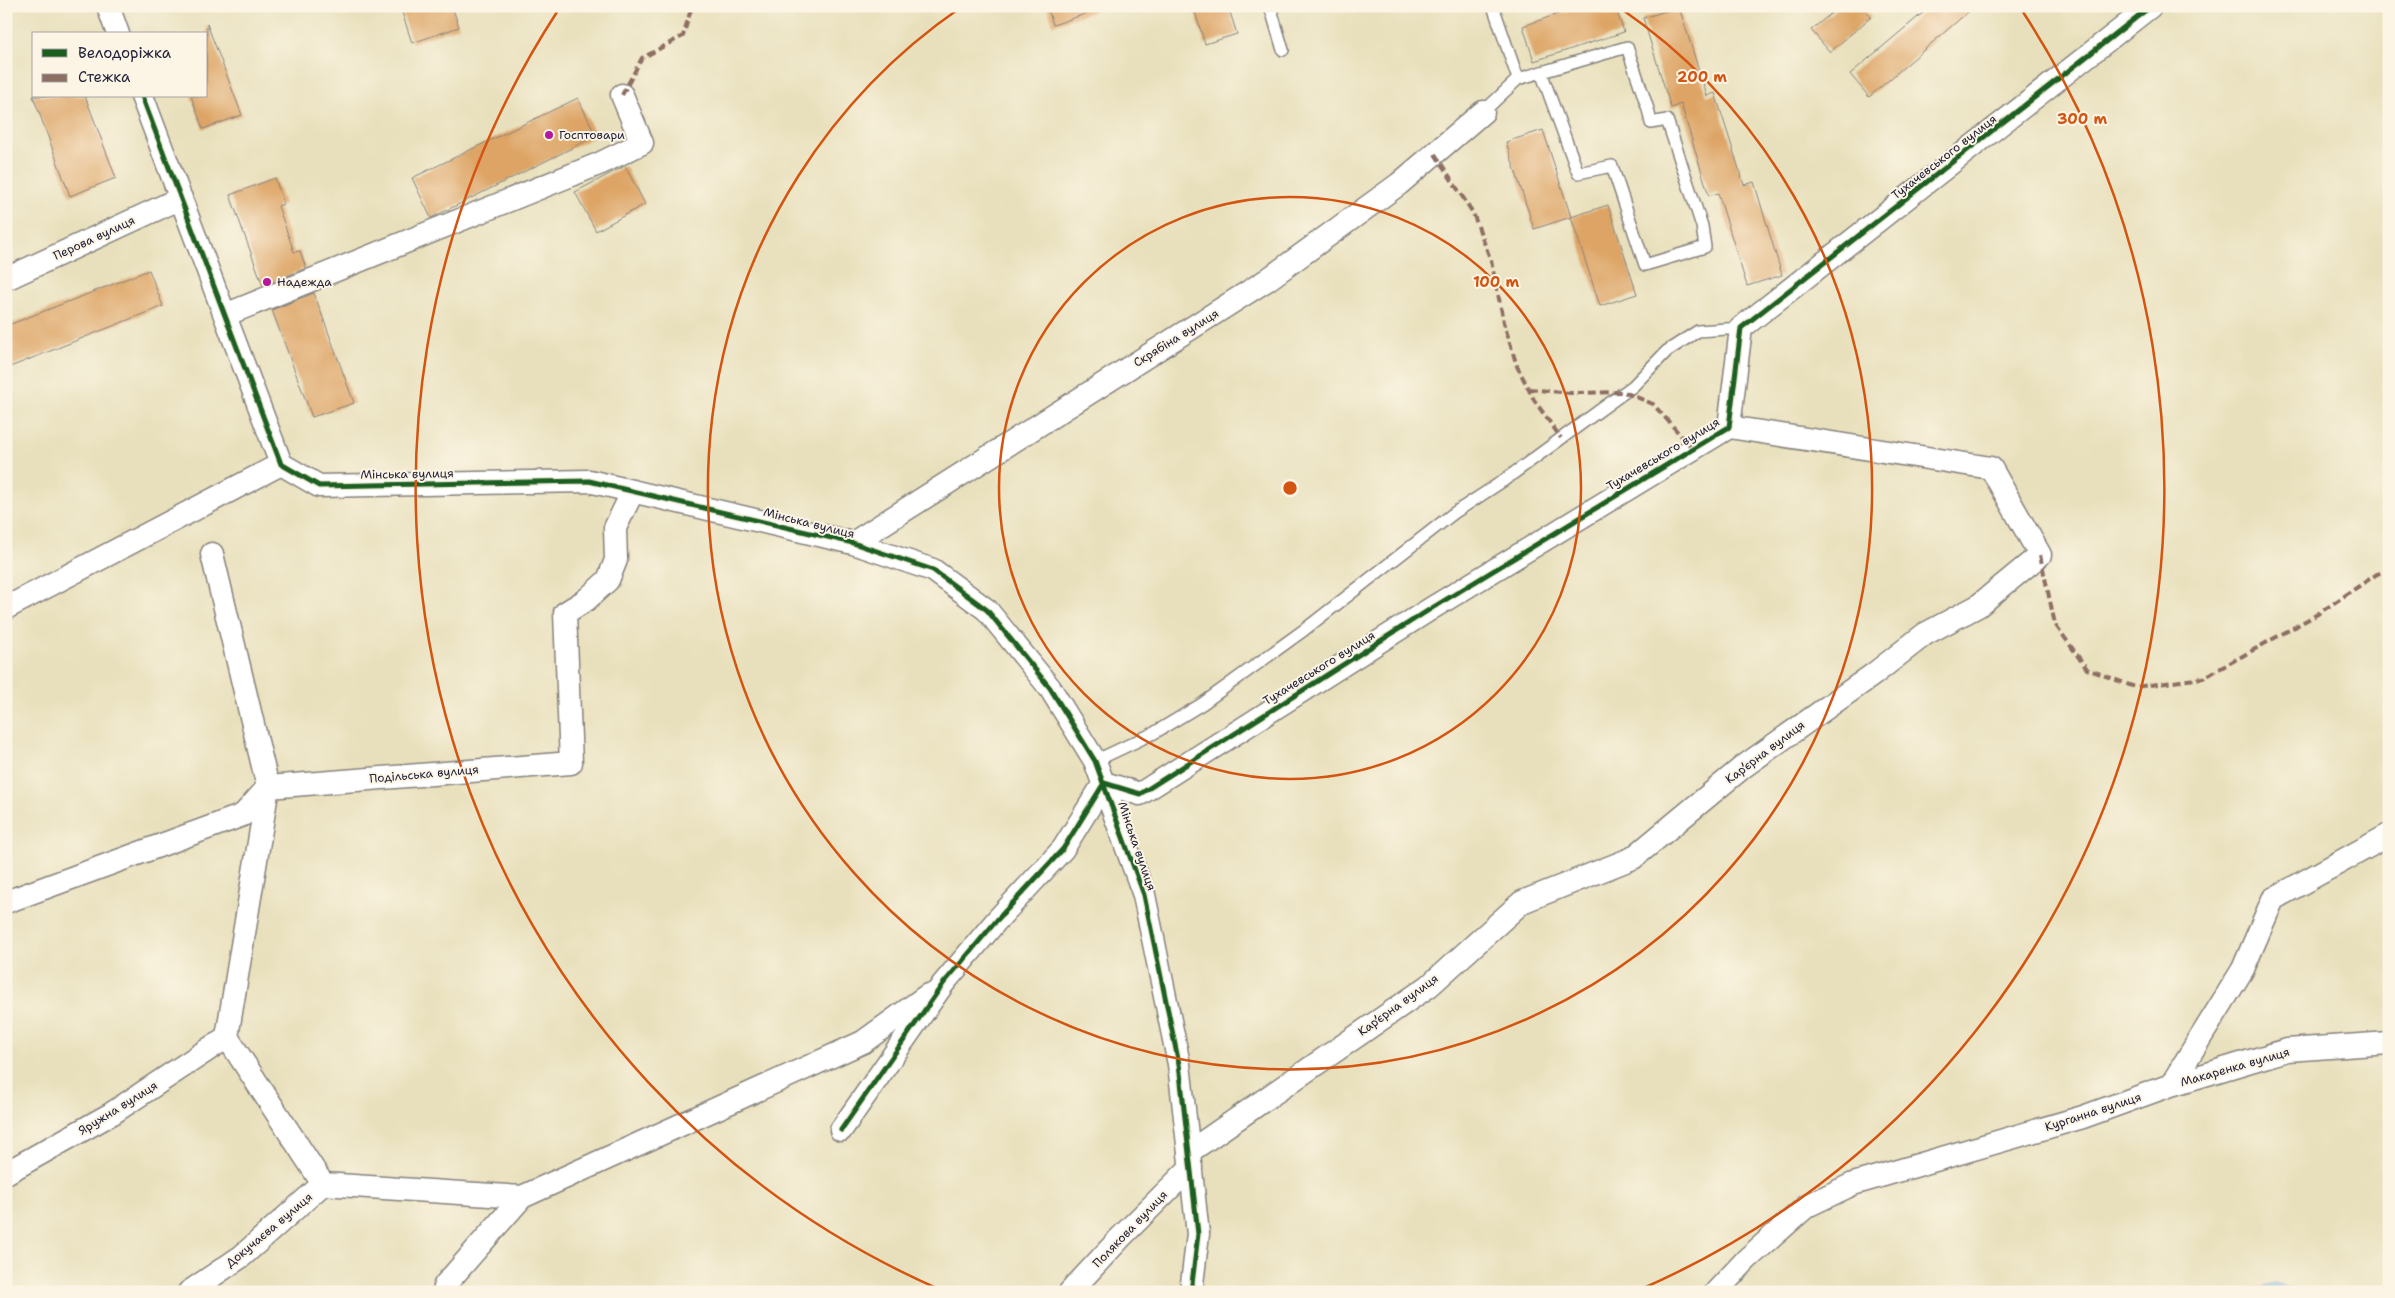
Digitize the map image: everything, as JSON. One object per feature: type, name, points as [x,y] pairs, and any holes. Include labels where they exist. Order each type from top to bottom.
[{"type":"street","points":[[108,6],[117,32]]},
{"type":"street","name":"Тухачевського вулиця","points":[[1104,783],[1140,794],[1448,598],[1729,427],[1741,328],[2151,6]]},
{"type":"street","points":[[225,316],[601,163],[642,143],[622,95]]},
{"type":"street","points":[[6,608],[281,464],[143,98]]},
{"type":"street","name":"Скрябіна вулиця","points":[[853,543],[1266,280],[1399,184],[1483,112]]},
{"type":"street","name":"Перова вулиця","points":[[6,279],[181,198]]},
{"type":"street","name":"Кар’єрна вулиця","points":[[1190,1159],[1429,986],[1522,902],[1633,858],[1743,767],[1874,674],[1925,634],[1978,606],[2040,555],[1991,468],[1729,427]]},
{"type":"street","name":"Мінська вулиця","points":[[281,464],[318,486],[589,481],[853,543],[933,570],[988,610],[1050,688],[1095,761],[1144,895],[1179,1064],[1198,1234],[1191,1292]]},
{"type":"street","name":"Подільська вулиця","points":[[268,787],[572,763],[565,612],[586,600],[608,580],[616,560],[616,528],[633,491]]},
{"type":"street","points":[[212,554],[268,787],[227,1037],[323,1184],[522,1197]]},
{"type":"street","points":[[841,1130],[943,984],[997,920],[1063,849],[1104,783]]},
{"type":"street","points":[[6,902],[243,815],[268,787]]},
{"type":"street","points":[[2171,1085],[2243,969],[2273,899],[2389,835]]},
{"type":"street","points":[[445,1292],[446,1285],[522,1197],[863,1042],[943,984]]},
{"type":"street","name":"Яружна вулиця","points":[[6,1173],[112,1114],[227,1037]]},
{"type":"street","name":"Макаренка вулиця","points":[[2171,1085],[2287,1050],[2389,1043]]},
{"type":"street","name":"Курганна вулиця","points":[[1716,1292],[1747,1259],[1807,1206],[1853,1184],[2083,1116],[2171,1085]]},
{"type":"street","name":"Полякова вулиця","points":[[1070,1292],[1190,1159]]},
{"type":"street","name":"Докучаєва вулиця","points":[[189,1292],[242,1256],[323,1184]]},
{"type":"lane","points":[[1270,6],[1283,50]]},
{"type":"lane","points":[[1493,6],[1518,79]]},
{"type":"lane","points":[[1483,112],[1518,79],[1541,72],[1627,47],[1651,123],[1667,120],[1702,226],[1705,247],[1644,265],[1612,166],[1578,174],[1541,72]]},
{"type":"lane","points":[[1095,761],[1154,733],[1202,704],[1296,636],[1454,513],[1503,481],[1633,386],[1667,351],[1698,331],[1741,328]]},
{"type":"water","points":[[2274,1283],[2306,1292],[2245,1292]]},
{"type":"building","points":[[400,6],[452,6],[459,27],[412,43]]},
{"type":"building","points":[[1047,6],[1099,6],[1100,9],[1053,25]]},
{"type":"building","points":[[1193,6],[1228,6],[1237,34],[1205,44]]},
{"type":"building","points":[[1581,6],[1615,6],[1624,32],[1534,61],[1523,26]]},
{"type":"building","points":[[1840,6],[1862,6],[1871,17],[1830,52],[1811,30]]},
{"type":"building","points":[[1931,6],[1975,6],[1869,97],[1850,74]]},
{"type":"building","points":[[1679,7],[1707,96],[1715,93],[1744,185],[1754,182],[1782,275],[1747,286],[1718,193],[1709,196],[1681,104],[1671,108],[1643,18]]},
{"type":"building","points":[[207,24],[242,115],[203,129],[192,98],[208,98]]},
{"type":"building","points":[[34,98],[86,98],[116,178],[70,196]]},
{"type":"building","points":[[578,98],[596,136],[431,218],[412,178]]},
{"type":"building","points":[[1543,130],[1571,217],[1534,229],[1506,142]]},
{"type":"building","points":[[625,166],[645,204],[596,231],[575,192]]},
{"type":"building","points":[[275,178],[284,204],[278,206],[294,252],[300,251],[306,268],[263,286],[230,195]]},
{"type":"building","points":[[1608,205],[1637,294],[1600,306],[1571,217]]},
{"type":"building","points":[[149,270],[163,306],[10,367],[6,357],[6,326]]},
{"type":"building","points":[[314,293],[354,403],[312,417],[272,310]]},
{"type":"marked path","points":[[622,95],[642,58],[683,36],[692,6]]},
{"type":"marked path","points":[[1435,154],[1473,213],[1491,261],[1505,327],[1517,366],[1534,400],[1561,438]]},
{"type":"marked path","points":[[1529,389],[1571,393],[1624,392],[1653,404],[1692,448]]},
{"type":"marked path","points":[[2040,555],[2055,624],[2087,669],[2135,687],[2203,678],[2316,615],[2377,574],[2389,570]]},
{"type":"cycle path","points":[[841,1130],[943,984],[997,920],[1063,849],[1104,783],[1140,794],[1432,608],[1729,427],[1741,328],[2151,6]]},
{"type":"cycle path","points":[[143,98],[281,464],[319,486],[589,481],[853,543],[933,570],[987,610],[1050,688],[1095,761],[1144,895],[1179,1064],[1198,1234],[1191,1292]]},
{"type":"place","name":"Госптовари","points":[[549,135]]},
{"type":"place","name":"Надежда","points":[[267,282]]}]
